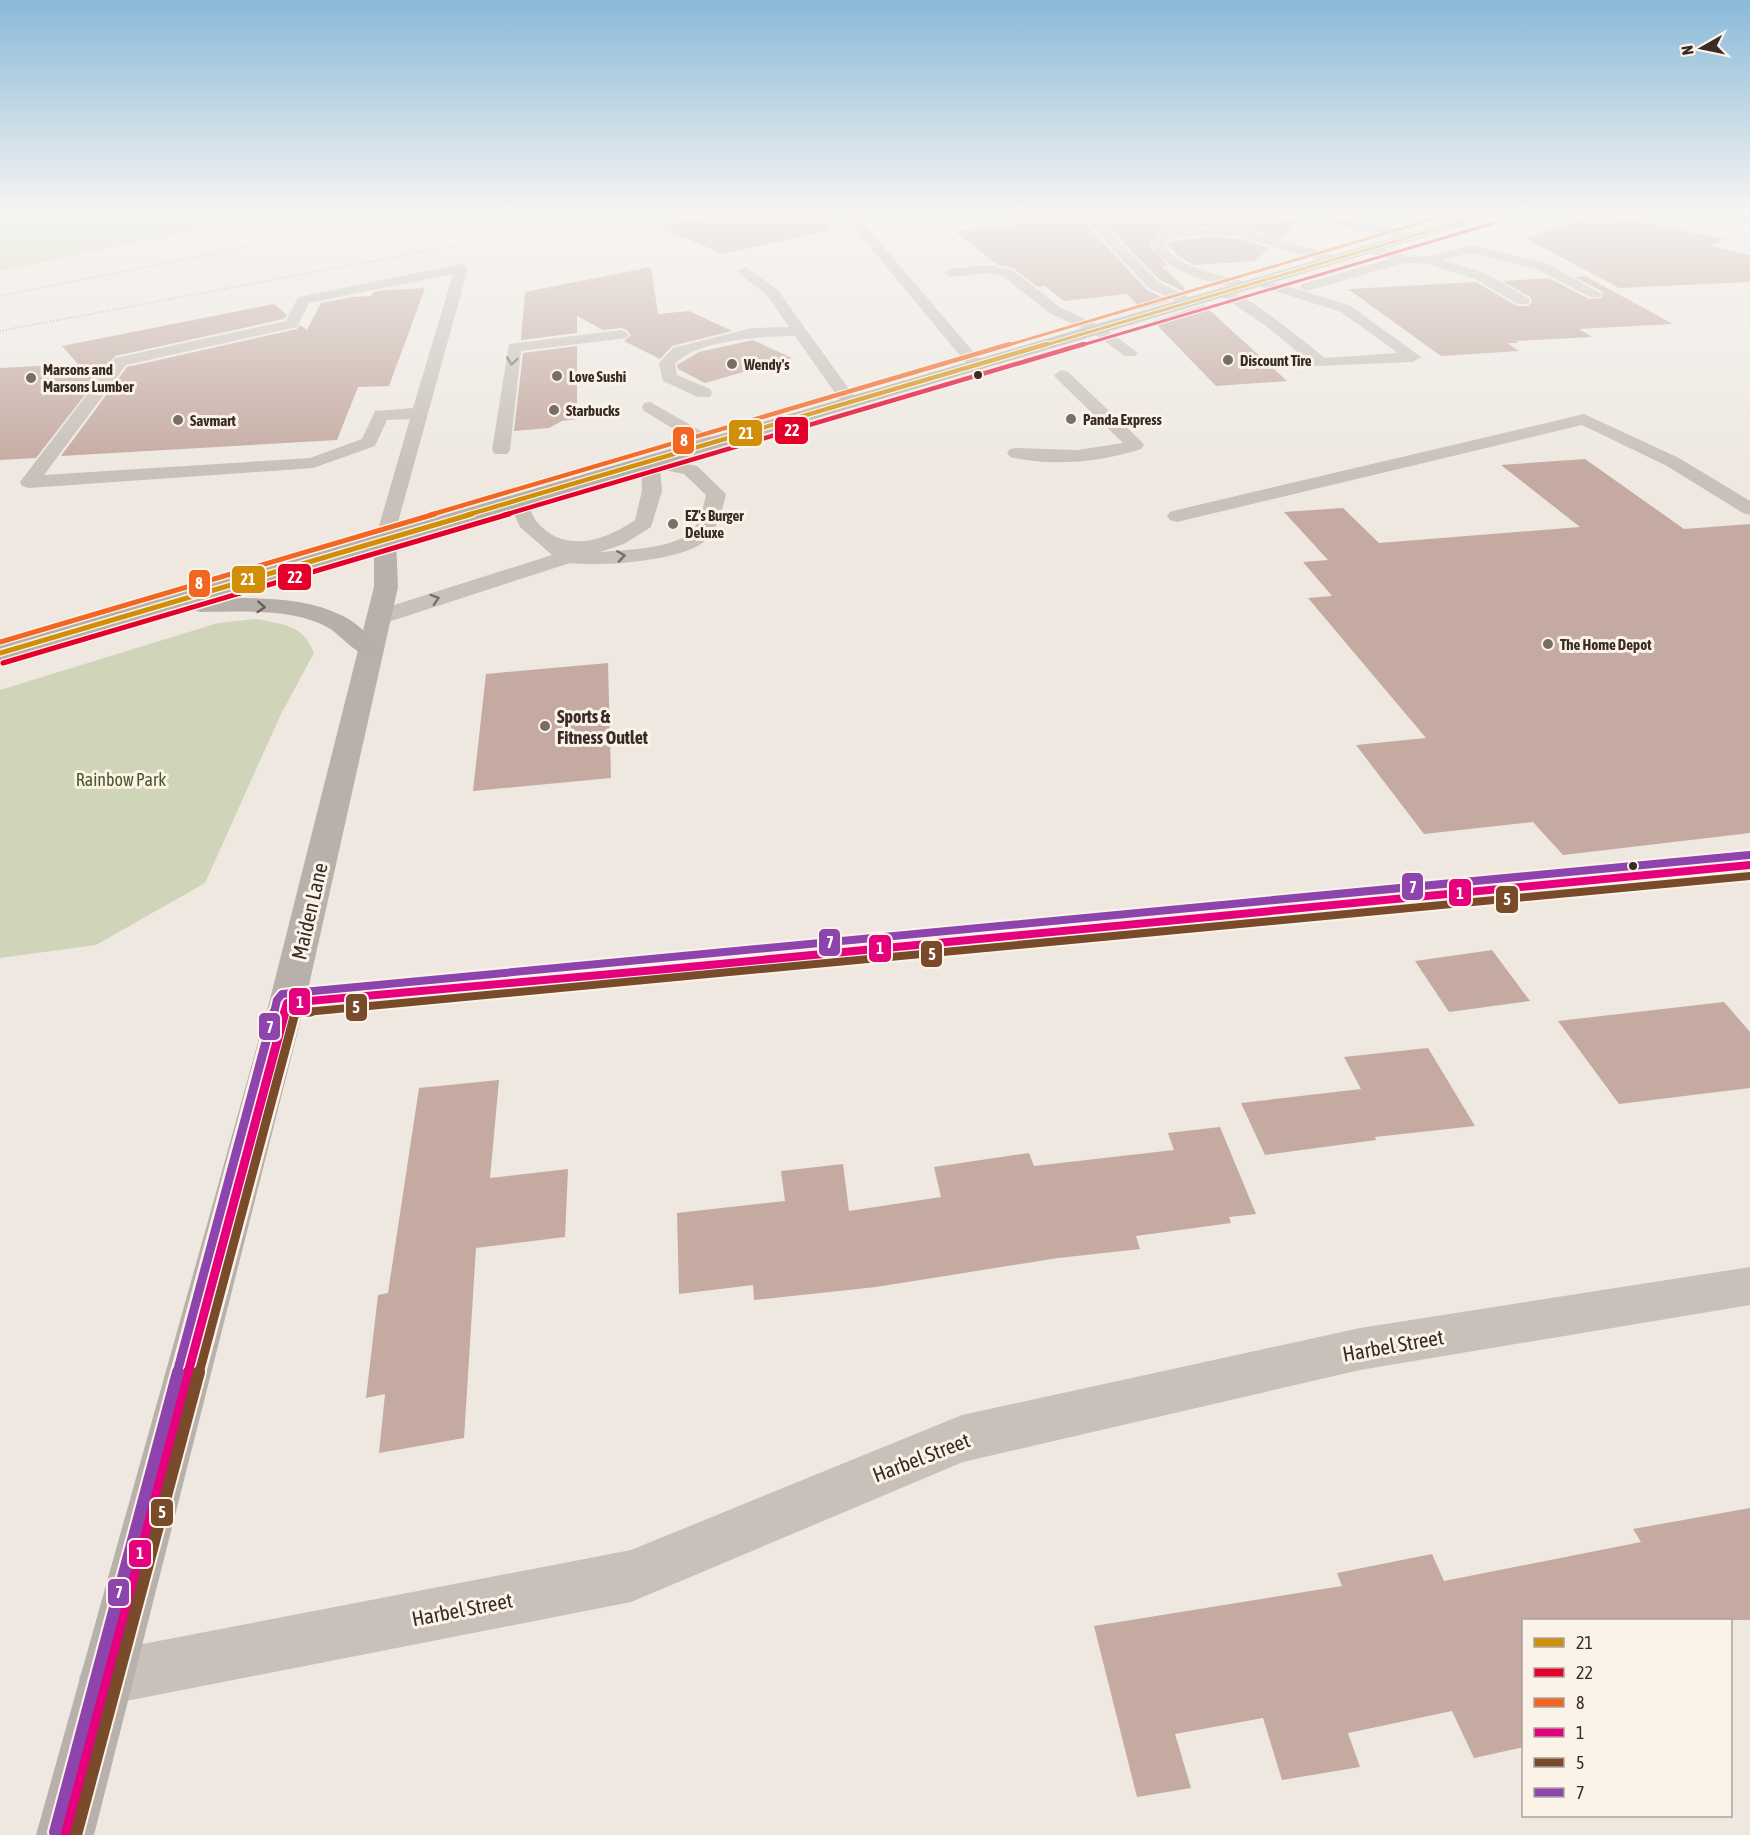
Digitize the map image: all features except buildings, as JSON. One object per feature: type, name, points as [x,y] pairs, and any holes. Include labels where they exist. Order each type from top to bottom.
[{"type":"main road","points":[[0,653],[1204,299]]},
{"type":"main road","name":"Maiden Lane","points":[[64,1835],[287,1003],[380,617],[386,587],[385,540]]},
{"type":"main road","points":[[160,606],[236,605],[280,608],[310,614],[333,620],[371,650]]},
{"type":"street","points":[[287,1003],[678,968],[1750,865]]},
{"type":"street","name":"Harbel Street","points":[[106,1678],[631,1576],[962,1439],[1360,1349],[1750,1286]]},
{"type":"lane","points":[[310,299],[303,300],[292,324],[121,361],[29,482],[313,463],[369,442],[381,415],[420,413]]},
{"type":"lane","points":[[385,540],[452,299]]},
{"type":"lane","points":[[777,299],[850,403]]},
{"type":"lane","points":[[920,299],[977,366]]},
{"type":"lane","points":[[1040,299],[1056,311],[1098,330],[1130,353]]},
{"type":"lane","points":[[1181,299],[1190,303]]},
{"type":"lane","points":[[1235,299],[1271,323],[1322,363],[1413,357],[1346,309],[1313,299]]},
{"type":"lane","points":[[1519,299],[1523,301]]},
{"type":"lane","points":[[704,393],[669,378],[667,363],[678,351],[752,332],[800,331]]},
{"type":"lane","points":[[501,450],[514,347],[621,335]]},
{"type":"lane","points":[[1016,453],[1051,456],[1121,451],[1135,445],[1062,375]]},
{"type":"lane","points":[[650,407],[711,444]]},
{"type":"lane","points":[[1178,516],[1584,419],[1674,462],[1750,509]]},
{"type":"lane","points":[[380,617],[568,557],[607,558],[675,548],[695,539],[710,520],[716,494],[690,470],[650,462],[652,491],[644,523],[625,536],[599,546],[570,546],[548,541]]},
{"type":"lane","points":[[518,501],[527,522],[568,557]]},
{"type":"green space","name":"Rainbow Park","points":[[257,619],[292,627],[304,636],[314,653],[281,714],[205,883],[96,945],[0,958],[0,690],[218,623]]},
{"type":"railway","points":[[0,331],[173,299]]},
{"type":"transit line","name":"8","points":[[0,642],[1164,299]]},
{"type":"transit line","name":"21","points":[[0,653],[1201,299]]},
{"type":"transit line","name":"22","points":[[3,663],[1238,299]]},
{"type":"transit line","name":"7","points":[[55,1832],[277,1000],[282,994],[1749,855]]},
{"type":"transit line","name":"1","points":[[65,1835],[287,1003],[667,969],[1750,865]]},
{"type":"transit line","name":"5","points":[[76,1835],[295,1013],[1750,876]]},
{"type":"place","name":"Discount Tire","points":[[1228,360]]},
{"type":"place","name":"Wendy's","points":[[732,364]]},
{"type":"place","name":"Love Sushi","points":[[557,376]]},
{"type":"place","name":"Marsons and Marsons Lumber","points":[[31,378]]},
{"type":"place","name":"Starbucks","points":[[554,410]]},
{"type":"place","name":"Panda Express","points":[[1071,419]]},
{"type":"place","name":"Savmart","points":[[178,420]]},
{"type":"place","name":"EZ's Burger Deluxe","points":[[673,524]]},
{"type":"place","name":"The Home Depot","points":[[1548,644]]},
{"type":"place","name":"Sports & Fitness Outlet","points":[[545,726]]}]
